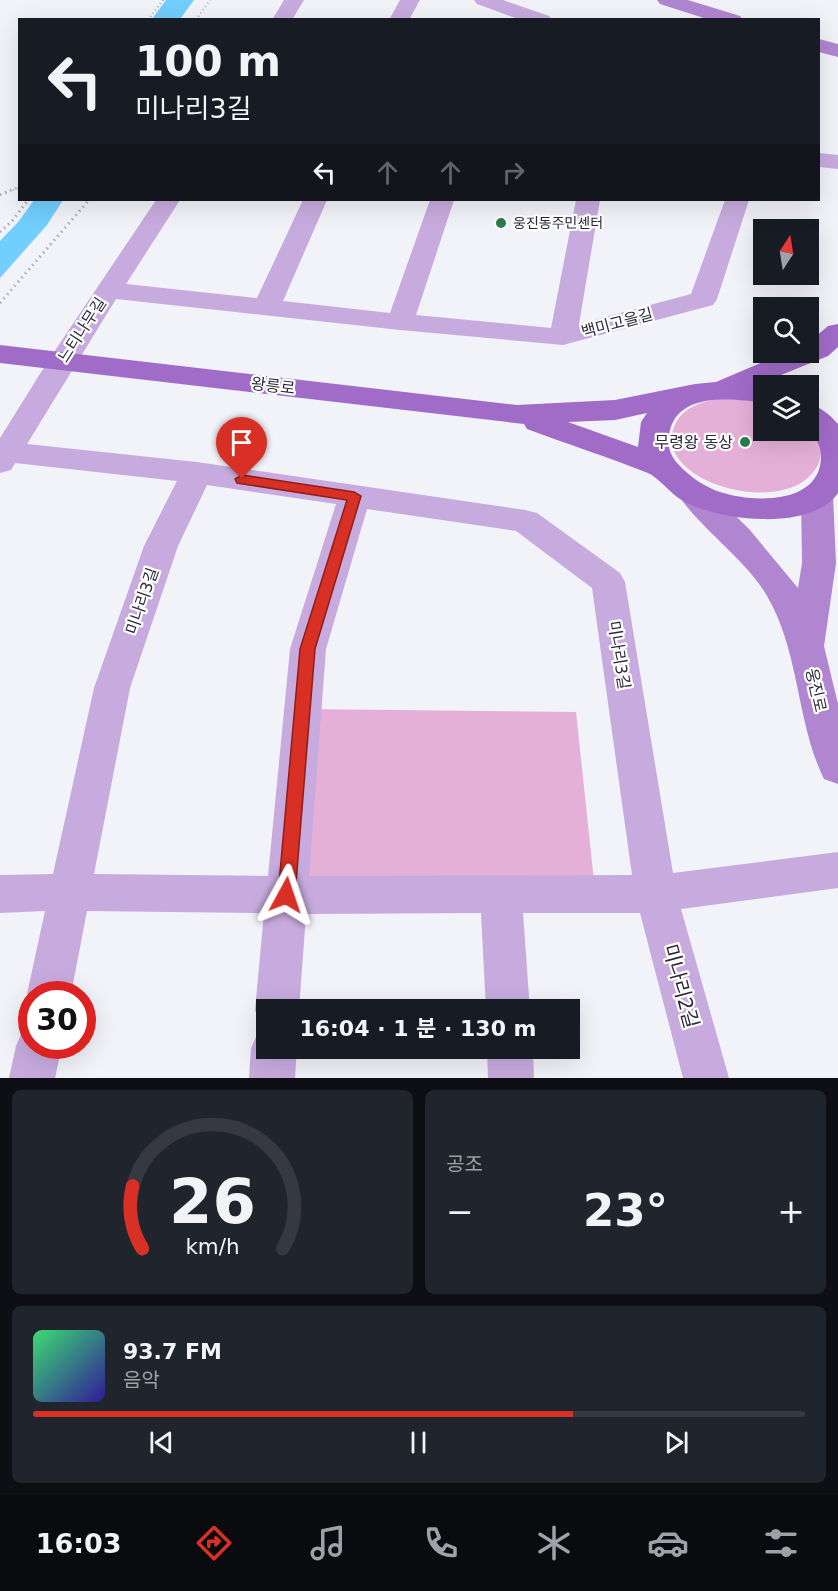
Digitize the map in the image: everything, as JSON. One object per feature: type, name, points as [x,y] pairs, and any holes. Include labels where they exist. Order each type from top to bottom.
[{"type":"main road","points":[[667,0],[726,18]]},
{"type":"main road","points":[[820,45],[838,51]]},
{"type":"main road","points":[[806,646],[783,590],[737,537],[662,466],[653,449],[652,431],[660,415],[673,403],[818,350],[838,332]]},
{"type":"main road","name":"왕릉로","points":[[0,354],[517,415]]},
{"type":"main road","points":[[517,415],[615,410],[708,391],[753,393]]},
{"type":"main road","points":[[517,415],[662,466]]},
{"type":"main road","points":[[693,493],[718,503],[745,508],[772,509],[797,504],[817,495],[830,483],[837,468],[838,452],[831,435],[819,421]]},
{"type":"main road","points":[[806,646],[819,563],[817,495]]},
{"type":"main road","name":"웅진로","points":[[806,646],[824,724],[838,768]]},
{"type":"street","points":[[283,18],[294,0]]},
{"type":"street","points":[[400,18],[410,0]]},
{"type":"street","points":[[484,0],[518,16],[546,0]]},
{"type":"street","points":[[820,160],[838,162]]},
{"type":"street","name":"느티나무길","points":[[3,458],[62,361],[167,201]]},
{"type":"street","points":[[267,306],[315,201]]},
{"type":"street","points":[[400,322],[442,201]]},
{"type":"street","name":"백미고을길","points":[[588,201],[563,337],[703,299],[737,201]]},
{"type":"street","points":[[109,290],[400,322],[563,337]]},
{"type":"street","points":[[3,458],[197,472]]},
{"type":"street","name":"미나리3길","points":[[70,891],[112,688],[161,546],[197,472],[525,521],[608,582],[656,894]]},
{"type":"street","points":[[279,999],[308,649],[354,496]]},
{"type":"street","points":[[0,894],[70,891],[286,895],[656,894],[838,870]]},
{"type":"street","points":[[52,981],[70,891]]},
{"type":"street","name":"미나리2길","points":[[656,894],[706,1078]]},
{"type":"street","points":[[501,895],[506,999]]},
{"type":"street","points":[[32,1078],[36,1059]]},
{"type":"street","points":[[272,1078],[273,1059]]},
{"type":"street","points":[[510,1059],[511,1078]]},
{"type":"path","points":[[150,18],[163,0]]},
{"type":"path","points":[[197,18],[210,0]]},
{"type":"path","points":[[0,195],[18,188]]},
{"type":"path","points":[[0,232],[13,220],[27,201]]},
{"type":"path","points":[[0,303],[88,201]]},
{"type":"shaded area","points":[[731,397],[753,400],[753,441],[818,441],[821,449],[816,468],[800,483],[778,491],[752,492],[725,487],[701,477],[683,464],[673,446],[674,427],[683,413],[690,408]]},
{"type":"shaded area","points":[[302,709],[576,712],[594,881],[288,878]]},
{"type":"water","points":[[166,0],[194,0],[181,18],[153,18]]},
{"type":"water","points":[[33,201],[62,201],[47,225],[0,278],[0,241],[19,221]]},
{"type":"place","name":"웅진동주민센터","points":[[501,223]]},
{"type":"place","name":"무령왕 동상","points":[[745,442]]},
{"type":"route","points":[[242,479],[354,496],[308,649],[286,895]]}]
